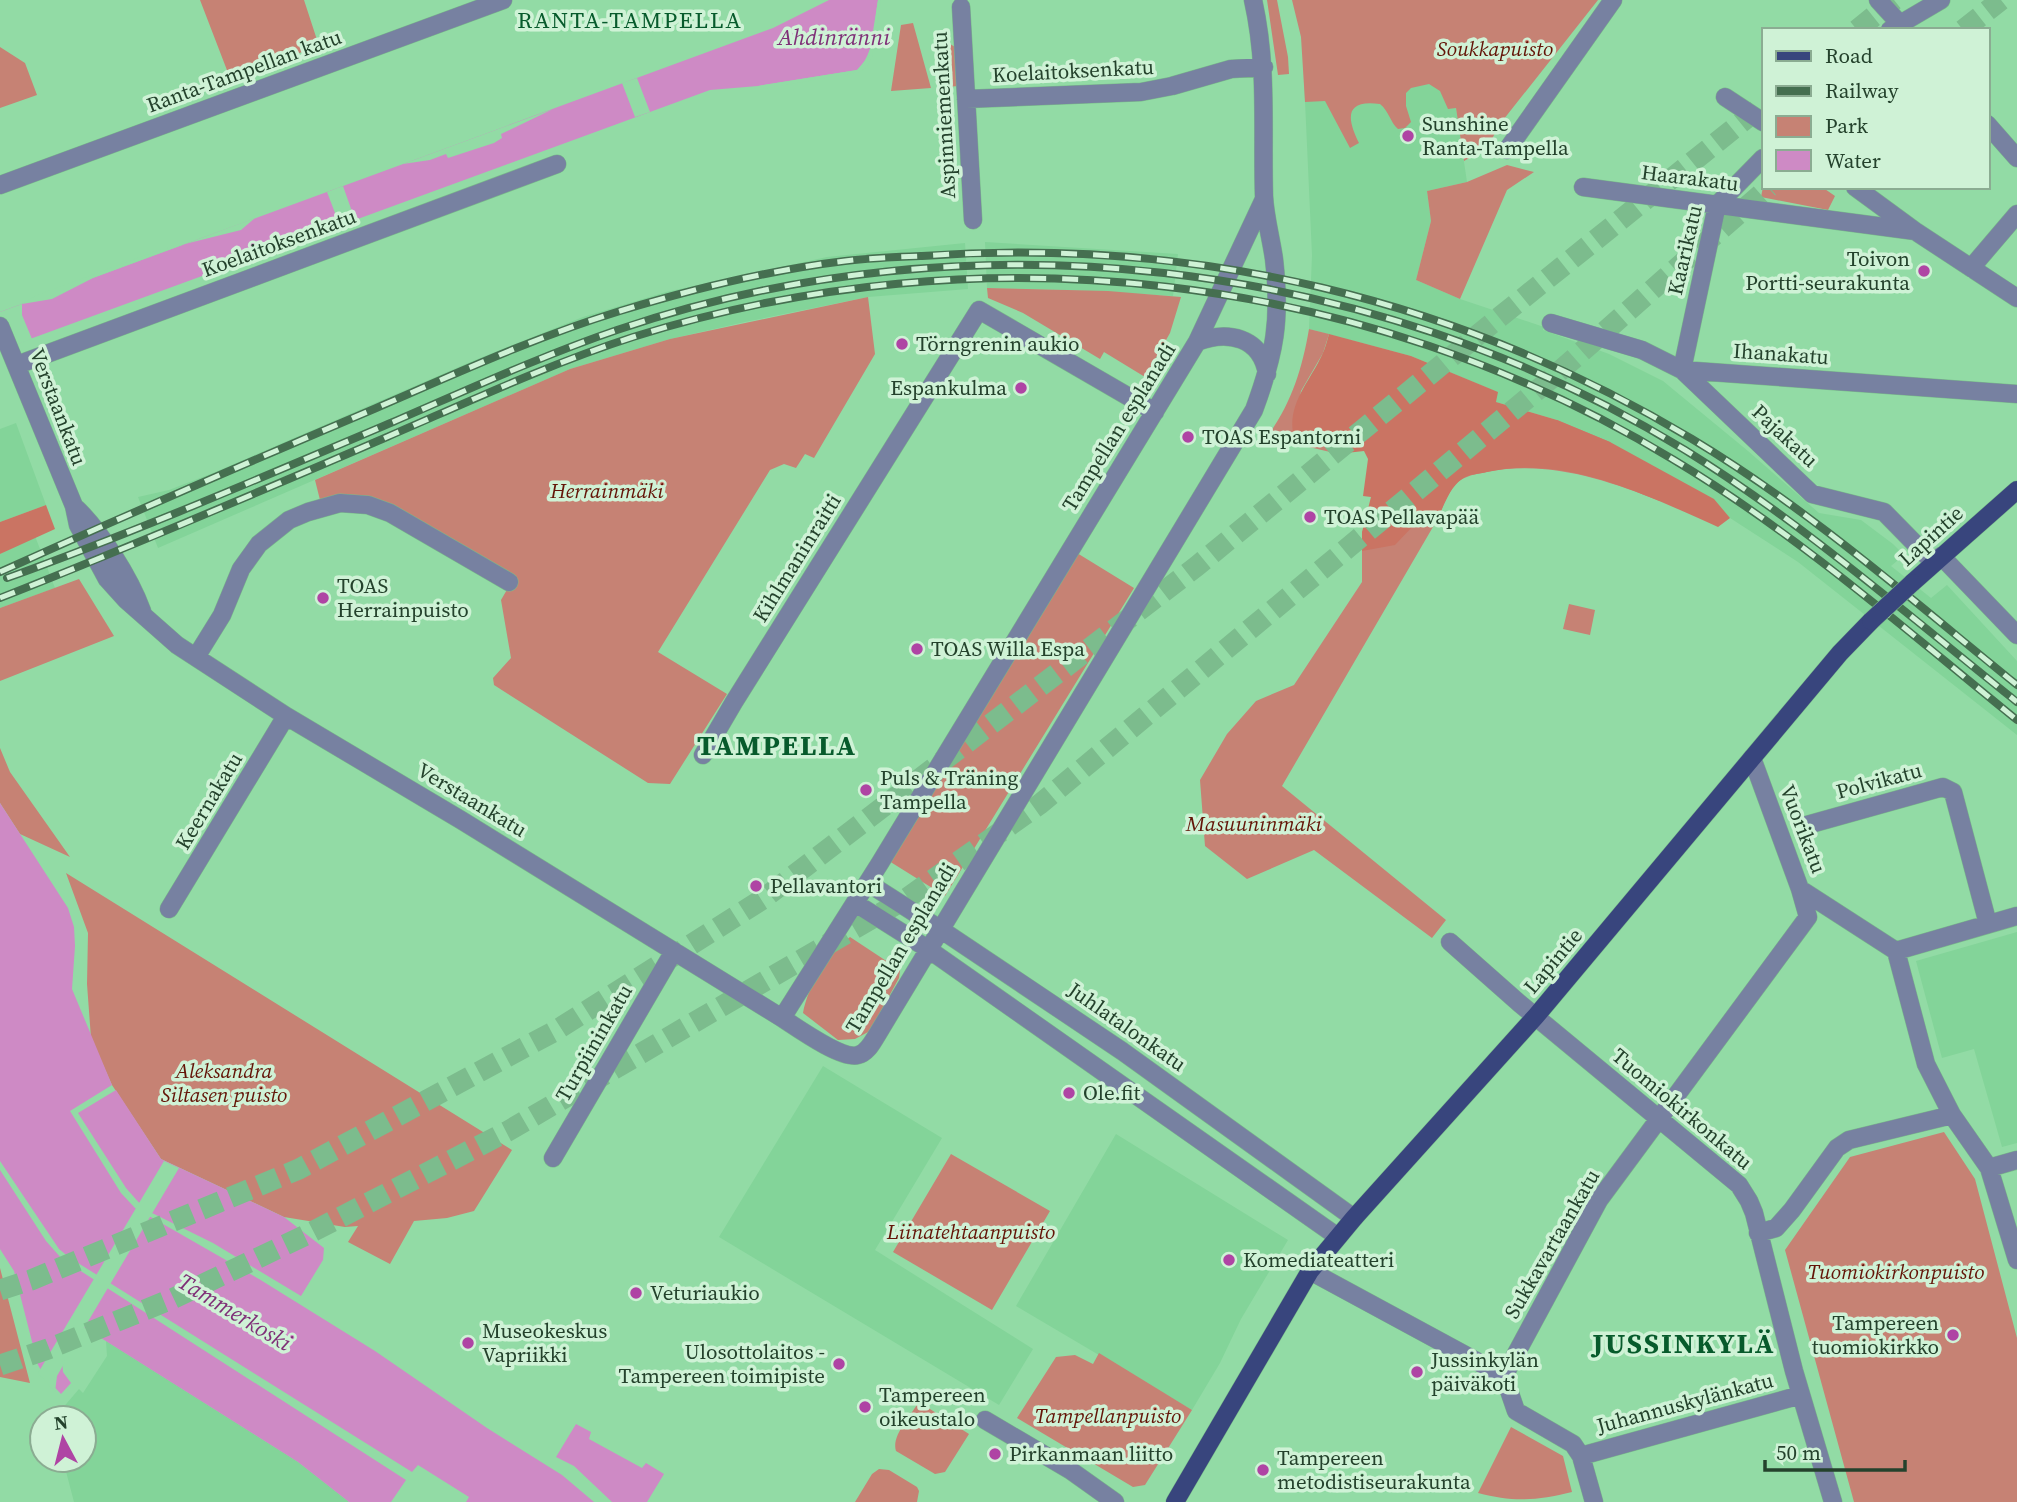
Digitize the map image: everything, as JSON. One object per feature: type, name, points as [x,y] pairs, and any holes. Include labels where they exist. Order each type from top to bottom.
[{"type":"main road","name":"Lapintie","points":[[1175,1502],[1310,1271],[1338,1237],[1536,1016],[1840,653],[1937,559],[2017,490]]},
{"type":"street","name":"Ranta-Tampellan katu","points":[[0,185],[503,0]]},
{"type":"street","name":"Tampellan esplanadi","points":[[1253,0],[1261,33],[1264,67],[1264,199],[1274,260],[1277,323],[1275,346],[1254,410],[877,1035],[868,1049],[859,1055],[845,1055],[782,1018],[868,883],[1147,407],[1197,342],[1264,199]]},
{"type":"street","points":[[1507,150],[1613,0]]},
{"type":"street","points":[[1878,0],[1895,27],[1941,0]]},
{"type":"street","name":"Aspinniemenkatu","points":[[961,7],[973,220]]},
{"type":"street","name":"Koelaitoksenkatu","points":[[966,99],[1141,92],[1231,69],[1264,67]]},
{"type":"street","points":[[1726,97],[1762,121]]},
{"type":"street","points":[[1989,126],[2017,158]]},
{"type":"street","name":"Kaarikatu","points":[[1682,370],[1717,205],[1762,159]]},
{"type":"street","name":"Koelaitoksenkatu","points":[[17,365],[557,164]]},
{"type":"street","name":"Haarakatu","points":[[1583,187],[1915,231]]},
{"type":"street","points":[[1858,189],[1915,231],[2017,298]]},
{"type":"street","points":[[1971,268],[2017,214]]},
{"type":"street","name":"Kihlmaninraitti","points":[[703,755],[979,310],[1147,407]]},
{"type":"street","name":"Ihanakatu","points":[[1551,323],[1642,350],[1682,370],[2017,394]]},
{"type":"street","name":"Verstaankatu","points":[[0,326],[74,506],[90,521],[135,592],[144,614],[162,633],[286,716],[782,1018]]},
{"type":"street","points":[[1197,342],[1210,337],[1239,338],[1260,352],[1265,361],[1267,375]]},
{"type":"street","name":"Pajakatu","points":[[1682,370],[1812,494],[1884,512],[2017,635]]},
{"type":"street","points":[[196,657],[222,615],[241,569],[260,544],[289,520],[340,503],[368,505],[390,513],[509,582]]},
{"type":"street","name":"Keernakatu","points":[[169,909],[286,716]]},
{"type":"street","name":"Vuorikatu","points":[[1752,758],[1800,889],[1896,951]]},
{"type":"street","name":"Polvikatu","points":[[1807,825],[1943,787],[1953,792],[1988,924]]},
{"type":"street","name":"Juhlatalonkatu","points":[[868,883],[1122,1051],[1354,1218]]},
{"type":"street","name":"Sukkavartaankatu","points":[[1504,1376],[1600,1200],[1808,917],[1800,889]]},
{"type":"street","points":[[855,903],[928,949],[1338,1237]]},
{"type":"street","points":[[2017,916],[1896,951],[1921,1049],[1938,1091],[1989,1168],[2017,1260]]},
{"type":"street","name":"Tuomiokirkonkatu","points":[[1450,942],[1739,1185],[1749,1201],[1833,1502]]},
{"type":"street","name":"Turpiininkatu","points":[[553,1158],[674,951]]},
{"type":"street","points":[[1758,1233],[1776,1228],[1837,1148],[1849,1140],[1952,1115]]},
{"type":"street","points":[[1989,1168],[2017,1160]]},
{"type":"street","points":[[1310,1271],[1504,1376],[1516,1411],[1573,1444],[1581,1455],[1588,1500]]},
{"type":"street","name":"Juhannuskylänkatu","points":[[1581,1455],[1801,1395]]},
{"type":"street","points":[[985,1420],[1070,1470],[1115,1502]]},
{"type":"shaded area","points":[[1451,74],[1467,182],[1427,191],[1431,221],[1416,280],[1460,299],[1544,327],[1543,330],[1609,354],[1663,381],[1819,513],[1861,520],[1893,544],[1904,555],[1891,566],[1931,598],[1947,585],[2017,661],[2017,735],[1798,562],[1730,518],[1713,499],[1609,442],[1557,420],[1496,402],[1497,392],[1411,356],[1309,329],[1312,255],[1304,79],[1333,75]]},
{"type":"shaded area","points":[[985,242],[1178,254],[1173,296],[987,288]]},
{"type":"shaded area","points":[[965,243],[968,289],[868,297],[670,339],[570,369],[158,548],[138,497],[169,490],[213,473],[475,360],[583,317],[666,292],[827,257]]},
{"type":"shaded area","points":[[1329,334],[1411,356],[1498,392],[1496,402],[1557,420],[1610,442],[1714,499],[1730,518],[1718,527],[1606,481],[1576,473],[1517,468],[1465,477],[1450,492],[1437,520],[1414,525],[1395,545],[1362,551],[1362,532],[1371,497],[1363,496],[1368,459],[1364,451],[1346,453],[1293,433],[1292,422],[1297,402],[1322,355]]},
{"type":"shaded area","points":[[16,423],[46,505],[0,522],[0,429]]},
{"type":"shaded area","points":[[46,505],[55,529],[0,554],[0,522]]},
{"type":"shaded area","points":[[35,536],[55,588],[0,608],[0,554]]},
{"type":"shaded area","points":[[2017,932],[2017,1143],[2002,1147],[1974,1049],[1942,1058],[1916,961]]},
{"type":"shaded area","points":[[823,1066],[942,1138],[875,1250],[1033,1349],[999,1405],[719,1237]]},
{"type":"shaded area","points":[[1116,1134],[1288,1240],[1192,1410],[1016,1306]]},
{"type":"shaded area","points":[[106,1341],[298,1462],[349,1502],[74,1502],[67,1474],[98,1474],[98,1404],[66,1404],[79,1389],[83,1393],[107,1356]]},
{"type":"green space","points":[[200,0],[304,0],[319,46],[230,78]]},
{"type":"green space","points":[[1267,0],[1277,0],[1289,74],[1278,75]]},
{"type":"green space","name":"Soukkapuisto","points":[[1292,0],[1598,0],[1500,124],[1487,148],[1464,161],[1456,108],[1448,109],[1440,91],[1429,84],[1411,88],[1406,93],[1406,106],[1411,122],[1405,128],[1398,129],[1380,104],[1368,103],[1354,108],[1352,126],[1359,143],[1350,148],[1325,101],[1305,102],[1301,37]]},
{"type":"green space","points":[[913,23],[931,88],[891,91],[901,25]]},
{"type":"green space","points":[[934,35],[957,48],[959,86],[945,87]]},
{"type":"green space","points":[[0,47],[25,63],[37,95],[0,108]]},
{"type":"green space","points":[[1507,165],[1534,172],[1507,190],[1460,299],[1416,280],[1431,221],[1427,191],[1467,182]]},
{"type":"green space","points":[[1763,189],[1825,189],[1835,196],[1828,210],[1761,197]]},
{"type":"green space","points":[[987,288],[1108,291],[1181,297],[1170,333],[1145,377],[1104,352],[1100,359],[1023,313],[988,298]]},
{"type":"green space","name":"Herrainmäki","points":[[868,297],[875,354],[814,458],[805,454],[796,468],[784,464],[770,470],[658,652],[727,694],[670,784],[648,783],[494,685],[493,678],[511,658],[501,600],[512,581],[429,530],[320,500],[315,480],[570,369],[670,339]]},
{"type":"green space","points":[[1309,329],[1329,334],[1323,353],[1301,391],[1293,433],[1346,453],[1347,456],[1267,437],[1283,412],[1294,386]]},
{"type":"green space","name":"Masuuninmäki","points":[[1557,420],[1610,442],[1660,501],[1617,485],[1551,470],[1505,469],[1460,480],[1449,494],[1437,520],[1282,786],[1446,920],[1432,938],[1314,850],[1247,879],[1205,846],[1200,780],[1227,734],[1256,701],[1294,685],[1362,582],[1362,532]]},
{"type":"green space","points":[[1077,553],[1134,588],[945,896],[889,861]]},
{"type":"green space","points":[[79,579],[114,636],[0,681],[0,608]]},
{"type":"green space","points":[[1569,604],[1595,610],[1590,635],[1563,629]]},
{"type":"green space","points":[[0,748],[10,772],[70,857],[20,834],[0,803]]},
{"type":"green space","name":"Aleksandra Siltasen puisto","points":[[66,873],[512,1150],[474,1211],[447,1218],[414,1221],[390,1264],[348,1242],[358,1226],[345,1227],[284,1217],[161,1159],[112,1085],[91,1038],[87,984],[88,933]]},
{"type":"green space","points":[[850,937],[900,970],[899,978],[870,1031],[855,1039],[838,1040],[803,1013],[809,992],[820,971]]},
{"type":"green space","name":"Tuomiokirkonpuisto","points":[[1944,1132],[1975,1179],[2017,1338],[2017,1502],[1854,1502],[1785,1250],[1850,1157]]},
{"type":"green space","name":"Liinatehtaanpuisto","points":[[951,1154],[1050,1211],[992,1310],[893,1252]]},
{"type":"green space","points":[[0,1268],[30,1383],[0,1377]]},
{"type":"green space","name":"Tampellanpuisto","points":[[1099,1353],[1192,1410],[1145,1485],[1133,1487],[1017,1418],[1056,1357],[1075,1355],[1093,1364]]},
{"type":"green space","points":[[919,1402],[969,1434],[945,1472],[935,1474],[896,1451],[899,1432]]},
{"type":"green space","points":[[1511,1427],[1563,1456],[1572,1492],[1525,1499],[1478,1493]]},
{"type":"green space","points":[[879,1469],[889,1470],[917,1487],[917,1502],[855,1502],[872,1474]]},
{"type":"water","name":"Ahdinränni","points":[[829,0],[878,0],[870,47],[863,64],[857,70],[758,86],[710,90],[0,350],[0,312],[773,28]]},
{"type":"water","name":"Tammerkoski","points":[[0,803],[68,908],[74,927],[72,989],[112,1085],[70,1111],[121,1193],[135,1208],[259,1279],[375,1351],[487,1428],[562,1475],[594,1502],[466,1502],[469,1497],[418,1465],[412,1472],[59,1249],[0,1161]]},
{"type":"water","points":[[116,1090],[161,1159],[284,1217],[324,1248],[323,1260],[301,1296],[213,1243],[141,1205],[126,1188],[78,1113]]},
{"type":"water","points":[[0,1170],[46,1241],[62,1259],[406,1480],[391,1502],[349,1502],[298,1462],[82,1326],[65,1329],[60,1336],[63,1372],[71,1383],[61,1394],[38,1365],[14,1271],[0,1249]]},
{"type":"water","points":[[576,1424],[591,1432],[589,1439],[642,1468],[646,1463],[664,1474],[647,1502],[612,1502],[574,1466],[556,1457]]},
{"type":"pier","points":[[878,0],[881,0],[872,57],[867,67],[859,72],[758,90],[758,86],[857,70],[869,56]]},
{"type":"pier","points":[[637,78],[650,112],[635,117],[622,83]]},
{"type":"pier","points":[[553,109],[501,134],[502,138],[494,143],[448,158],[446,154],[430,160],[403,164]]},
{"type":"pier","points":[[343,186],[355,220],[340,226],[327,192]]},
{"type":"pier","points":[[255,218],[241,230],[185,244]]},
{"type":"pier","points":[[185,244],[93,278],[52,299],[22,304],[35,296],[159,250]]},
{"type":"pier","points":[[22,304],[22,315],[32,339],[0,350],[0,312]]},
{"type":"pier","points":[[164,1161],[179,1168],[83,1330],[74,1329],[63,1337],[65,1362],[57,1376],[55,1392],[38,1373]]},
{"type":"tunnel","points":[[1859,28],[1894,0]]},
{"type":"tunnel","points":[[1966,28],[2001,0]]},
{"type":"tunnel","points":[[0,1290],[31,1280],[299,1169],[555,1031],[763,899],[1197,566],[1762,106]]},
{"type":"tunnel","points":[[0,1365],[48,1349],[172,1299],[306,1235],[508,1131],[907,898],[1040,804],[1553,377],[1767,189]]},
{"type":"railway","points":[[0,572],[496,357],[557,332],[648,303],[760,275],[855,260],[1024,253],[1124,257],[1223,268],[1321,288],[1417,314],[1511,348],[1603,390],[1692,439],[1777,495],[1859,556],[2017,685]]},
{"type":"railway","points":[[7,578],[201,503],[560,351],[617,330],[750,293],[887,271],[1025,265],[1164,273],[1301,296],[1435,333],[1563,385],[1685,450],[1729,478],[1855,571],[2017,702]]},
{"type":"railway","points":[[0,598],[194,519],[540,371],[633,337],[764,303],[898,284],[1032,278],[1167,287],[1299,309],[1429,346],[1554,396],[1674,460],[1764,519],[1850,584],[2017,720]]},
{"type":"place","name":"Sunshine Ranta-Tampella","points":[[1408,136]]},
{"type":"place","name":"Toivon Portti-seurakunta","points":[[1924,271]]},
{"type":"place","name":"Törngrenin aukio","points":[[902,344]]},
{"type":"place","name":"Espankulma","points":[[1021,388]]},
{"type":"place","name":"TOAS Espantorni","points":[[1188,437]]},
{"type":"place","name":"TOAS Pellavapää","points":[[1310,517]]},
{"type":"place","name":"TOAS Herrainpuisto","points":[[323,598]]},
{"type":"place","name":"TOAS Willa Espa","points":[[917,649]]},
{"type":"place","name":"Puls & Träning Tampella","points":[[866,790]]},
{"type":"place","name":"Pellavantori","points":[[756,886]]},
{"type":"place","name":"Ole.fit","points":[[1069,1093]]},
{"type":"place","name":"Komediateatteri","points":[[1229,1260]]},
{"type":"place","name":"Veturiaukio","points":[[636,1293]]},
{"type":"place","name":"Tampereen tuomiokirkko","points":[[1953,1335]]},
{"type":"place","name":"Museokeskus Vapriikki","points":[[468,1343]]},
{"type":"place","name":"Ulosottolaitos - Tampereen toimipiste","points":[[839,1364]]},
{"type":"place","name":"Jussinkylän päiväkoti","points":[[1417,1372]]},
{"type":"place","name":"Tampereen oikeustalo","points":[[865,1407]]},
{"type":"place","name":"Pirkanmaan liitto","points":[[995,1454]]},
{"type":"place","name":"Tampereen metodistiseurakunta","points":[[1263,1470]]},
{"type":"district","name":"RANTA-TAMPELLA","points":[[630,20]]},
{"type":"district","name":"TAMPELLA","points":[[777,745]]},
{"type":"district","name":"JUSSINKYLÄ","points":[[1684,1343]]}]
